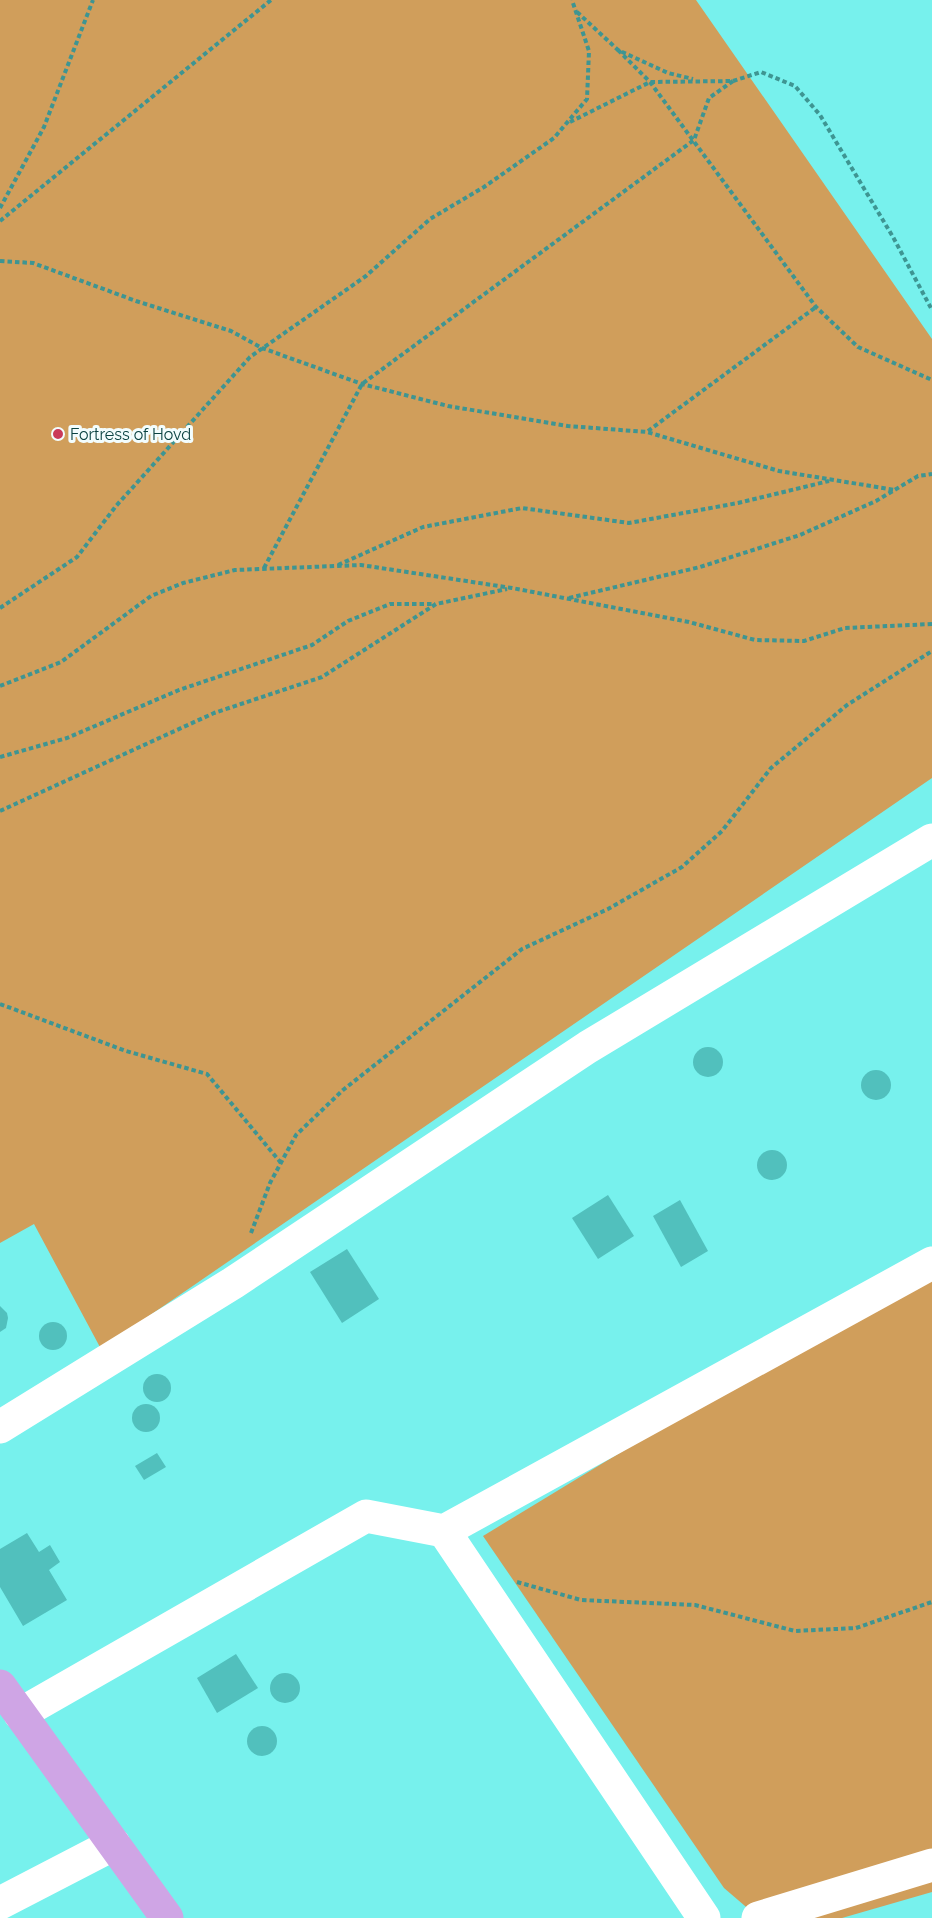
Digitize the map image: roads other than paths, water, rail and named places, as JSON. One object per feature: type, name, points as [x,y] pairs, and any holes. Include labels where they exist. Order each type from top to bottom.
[{"type":"main road","points":[[0,1686],[167,1918]]},
{"type":"street","points":[[0,1426],[233,1283],[588,1047],[932,840]]},
{"type":"street","points":[[20,1714],[366,1516],[444,1531],[932,1263]]},
{"type":"street","points":[[444,1531],[704,1918]]},
{"type":"street","points":[[0,1903],[114,1844]]},
{"type":"street","points":[[758,1918],[932,1865]]},
{"type":"place","name":"Fortress of Hovd","points":[[58,434]]}]
